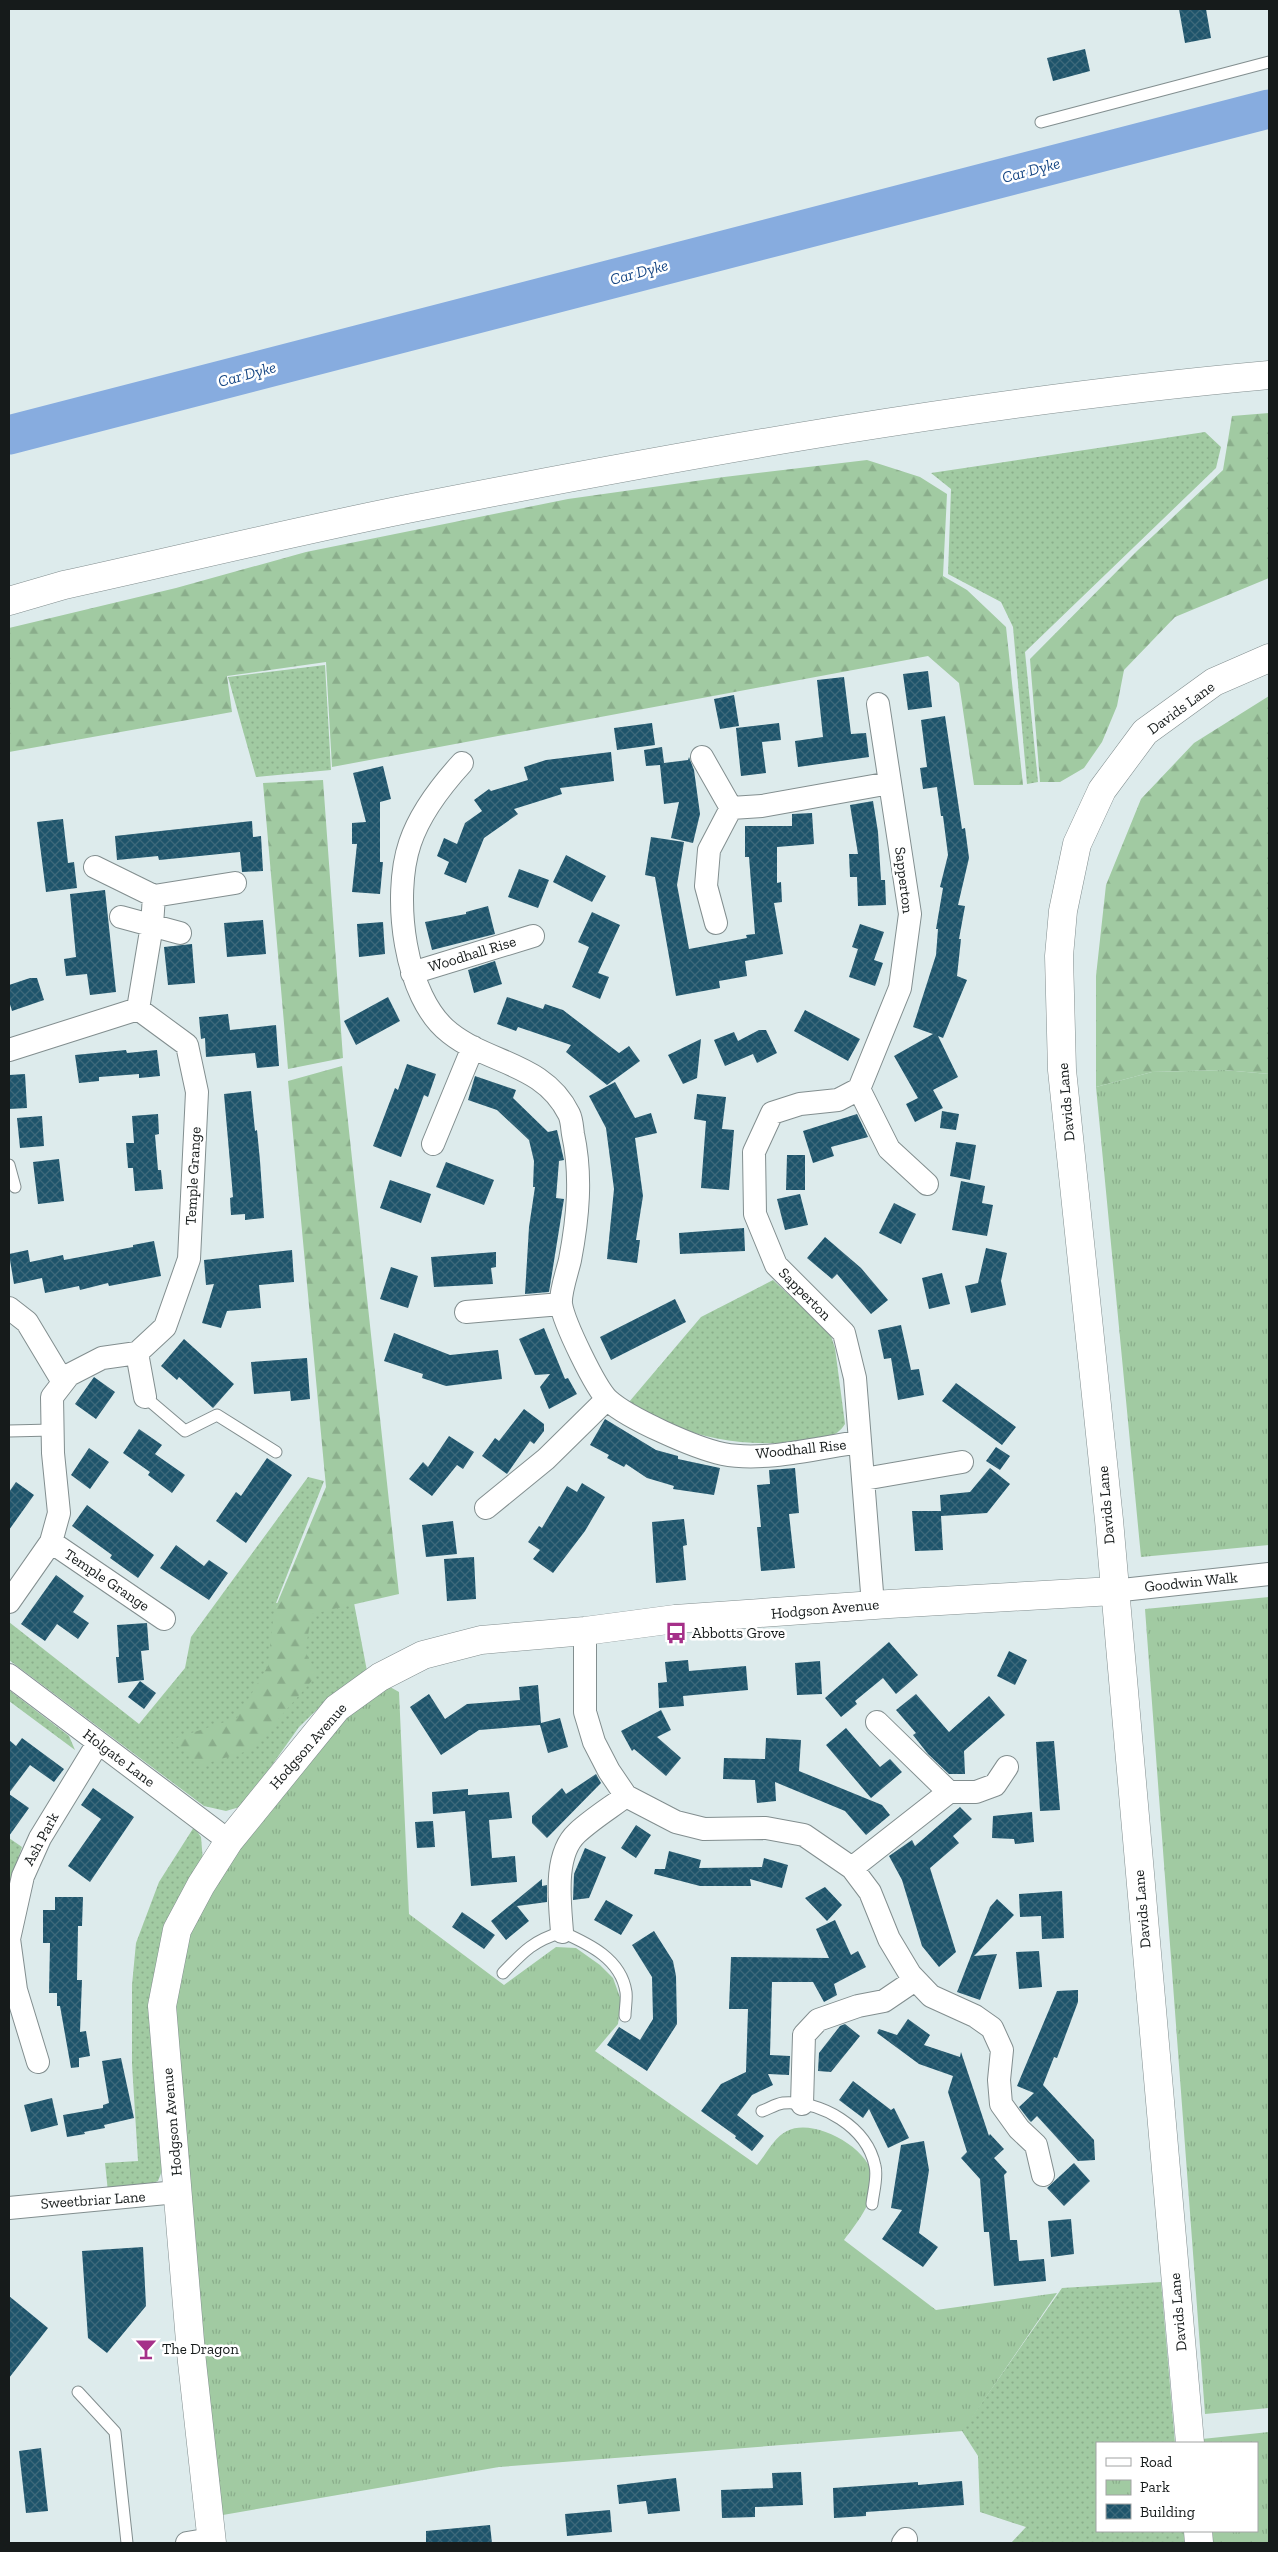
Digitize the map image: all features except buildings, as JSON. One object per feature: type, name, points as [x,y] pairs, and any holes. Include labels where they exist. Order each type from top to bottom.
[{"type":"main road","points":[[9,601],[64,586],[407,509],[772,440],[984,408],[1269,375]]},
{"type":"main road","name":"Davids Lane","points":[[1189,2434],[1108,1520],[1062,1070],[1059,956],[1062,911],[1077,844],[1102,790],[1146,732],[1214,682],[1269,658]]},
{"type":"main road","name":"Hodgson Avenue","points":[[203,2542],[191,2352],[162,2006],[177,1930],[201,1884],[229,1841],[337,1708],[380,1677],[423,1655],[481,1640],[585,1631],[675,1619],[1114,1590]]},
{"type":"street","name":"Sapperton","points":[[873,1605],[855,1378],[844,1333],[776,1265],[755,1214],[754,1152],[772,1113],[800,1104],[838,1100],[859,1089],[900,988],[910,914],[878,704]]},
{"type":"street","points":[[702,757],[731,808]]},
{"type":"street","name":"Woodhall Rise","points":[[462,763],[446,781],[427,808],[410,844],[403,884],[403,931],[412,973],[420,995],[433,1017],[450,1033],[473,1047],[519,1066],[538,1078],[553,1092],[570,1115],[579,1162],[577,1224],[561,1304],[580,1353],[607,1399],[670,1436],[723,1454],[767,1455],[859,1442]]},
{"type":"street","points":[[731,808],[762,806],[890,783]]},
{"type":"street","points":[[716,923],[706,886],[710,850],[731,808]]},
{"type":"street","points":[[95,867],[154,896],[235,884]]},
{"type":"street","points":[[9,1050],[138,1009],[152,925],[154,896]]},
{"type":"street","points":[[121,917],[180,933]]},
{"type":"street","name":"Woodhall Rise","points":[[412,973],[532,936]]},
{"type":"street","name":"Temple Grange","points":[[9,1602],[51,1542],[59,1513],[52,1430],[52,1397],[69,1375],[102,1358],[137,1353],[166,1327],[189,1259],[197,1092],[187,1045],[138,1009]]},
{"type":"street","points":[[433,1144],[473,1047]]},
{"type":"street","points":[[859,1089],[890,1149],[926,1184]]},
{"type":"street","points":[[466,1312],[561,1304]]},
{"type":"street","points":[[9,1308],[27,1322],[63,1382]]},
{"type":"street","points":[[137,1353],[145,1398]]},
{"type":"street","points":[[486,1508],[546,1458],[607,1399]]},
{"type":"street","points":[[864,1479],[962,1462]]},
{"type":"street","name":"Temple Grange","points":[[51,1542],[164,1618]]},
{"type":"street","name":"Goodwin Walk","points":[[1114,1590],[1269,1574]]},
{"type":"street","points":[[585,1631],[585,1712],[594,1742],[609,1772],[626,1796],[676,1822],[704,1829],[766,1828],[804,1835],[852,1868],[870,1892],[889,1939],[915,1980],[931,1996],[975,2016],[992,2028],[1002,2050],[999,2080],[1001,2104],[1019,2129],[1036,2146],[1043,2175]]},
{"type":"street","name":"Holgate Lane","points":[[9,1675],[229,1841]]},
{"type":"street","points":[[876,1722],[949,1792]]},
{"type":"street","name":"Ash Park","points":[[38,2062],[16,1990],[10,1939],[23,1876],[40,1838],[98,1742]]},
{"type":"street","points":[[852,1868],[949,1792],[976,1792],[995,1785],[1007,1767]]},
{"type":"street","points":[[562,1932],[558,1888],[564,1856],[576,1834],[626,1796]]},
{"type":"street","points":[[802,2104],[804,2035],[818,2020],[858,2006],[884,2001],[915,1980]]},
{"type":"street","name":"Sweetbriar Lane","points":[[9,2208],[177,2192]]},
{"type":"lane","points":[[1041,122],[1269,62]]},
{"type":"lane","points":[[9,1165],[15,1187]]},
{"type":"lane","points":[[145,1398],[185,1431],[216,1415],[276,1452]]},
{"type":"lane","points":[[9,1431],[52,1430]]},
{"type":"lane","points":[[503,1973],[522,1953],[540,1939],[562,1932],[586,1942],[605,1956],[618,1971],[626,1992],[625,2016]]},
{"type":"lane","points":[[762,2112],[781,2103],[802,2104],[844,2120],[861,2136],[870,2151],[876,2168],[872,2204]]},
{"type":"lane","points":[[78,2392],[115,2432],[127,2543]]},
{"type":"green space","points":[[1269,413],[1269,578],[1175,617],[1124,670],[1117,706],[1102,742],[1084,768],[1060,782],[1040,782],[1030,659],[1137,551],[1223,470],[1232,416]]},
{"type":"green space","points":[[1205,432],[1221,447],[1216,468],[1025,652],[1038,782],[1027,784],[1013,627],[1001,602],[948,574],[951,489],[931,473]]},
{"type":"green space","points":[[867,460],[920,477],[947,494],[943,576],[967,590],[1006,627],[1023,785],[974,785],[959,683],[928,656],[332,767],[326,662],[227,676],[232,712],[9,752],[9,628],[176,588],[306,552],[568,499],[724,477]]},
{"type":"green space","points":[[325,665],[331,770],[256,777],[228,677]]},
{"type":"green space","points":[[1269,696],[1269,1074],[1224,1070],[1152,1072],[1096,1087],[1096,976],[1106,885],[1141,799],[1194,743]]},
{"type":"green space","points":[[323,780],[343,1058],[288,1069],[263,783]]},
{"type":"green space","points":[[342,1066],[399,1594],[312,1614],[305,1651],[317,1675],[251,1750],[201,1765],[170,1740],[237,1718],[268,1666],[274,1611],[326,1487],[288,1081]]},
{"type":"green space","points":[[1224,1070],[1269,1074],[1269,1545],[1141,1557],[1096,1087],[1152,1072]]},
{"type":"green space","points":[[773,1280],[830,1333],[835,1348],[845,1424],[838,1432],[825,1438],[792,1442],[757,1443],[722,1440],[673,1425],[629,1402],[701,1317]]},
{"type":"green space","points":[[308,1477],[324,1481],[276,1603],[354,1603],[367,1671],[331,1696],[299,1727],[243,1806],[226,1811],[204,1806],[9,1660],[9,1622],[139,1724],[185,1668],[191,1637]]},
{"type":"green space","points":[[1269,1597],[1269,2408],[1205,2414],[1145,1609]]},
{"type":"green space","points":[[383,1683],[399,1692],[409,1914],[504,1985],[556,1947],[576,1948],[600,1965],[613,1978],[621,2000],[618,2024],[595,2051],[757,2165],[778,2137],[787,2131],[798,2128],[811,2128],[825,2132],[852,2146],[870,2167],[873,2187],[864,2211],[844,2240],[936,2310],[1057,2293],[963,2431],[499,2467],[217,2516],[173,2003],[186,1930],[238,1847],[347,1712]]},
{"type":"green space","points":[[9,1690],[69,1736],[75,1750],[9,1701]]},
{"type":"green space","points":[[194,1827],[201,1837],[203,1861],[167,2158],[158,2181],[139,2189],[108,2192],[105,2163],[138,2161],[132,2064],[132,1985],[136,1943],[159,1882]]},
{"type":"green space","points":[[9,1838],[22,1847],[9,1885]]},
{"type":"green space","points":[[1161,2282],[1175,2442],[1096,2442],[1096,2532],[1184,2532],[1185,2543],[1011,2543],[1026,2527],[980,2512],[978,2456],[962,2431],[1062,2288]]},
{"type":"green space","points":[[1269,2432],[1269,2543],[1211,2543],[1210,2532],[1258,2532],[1258,2442],[1202,2442],[1202,2439]]},
{"type":"waterway","name":"Car Dyke","points":[[9,435],[1269,109]]},
{"type":"place","name":"Abbotts Grove","points":[[676,1633]]},
{"type":"place","name":"The Dragon","points":[[146,2349]]}]
